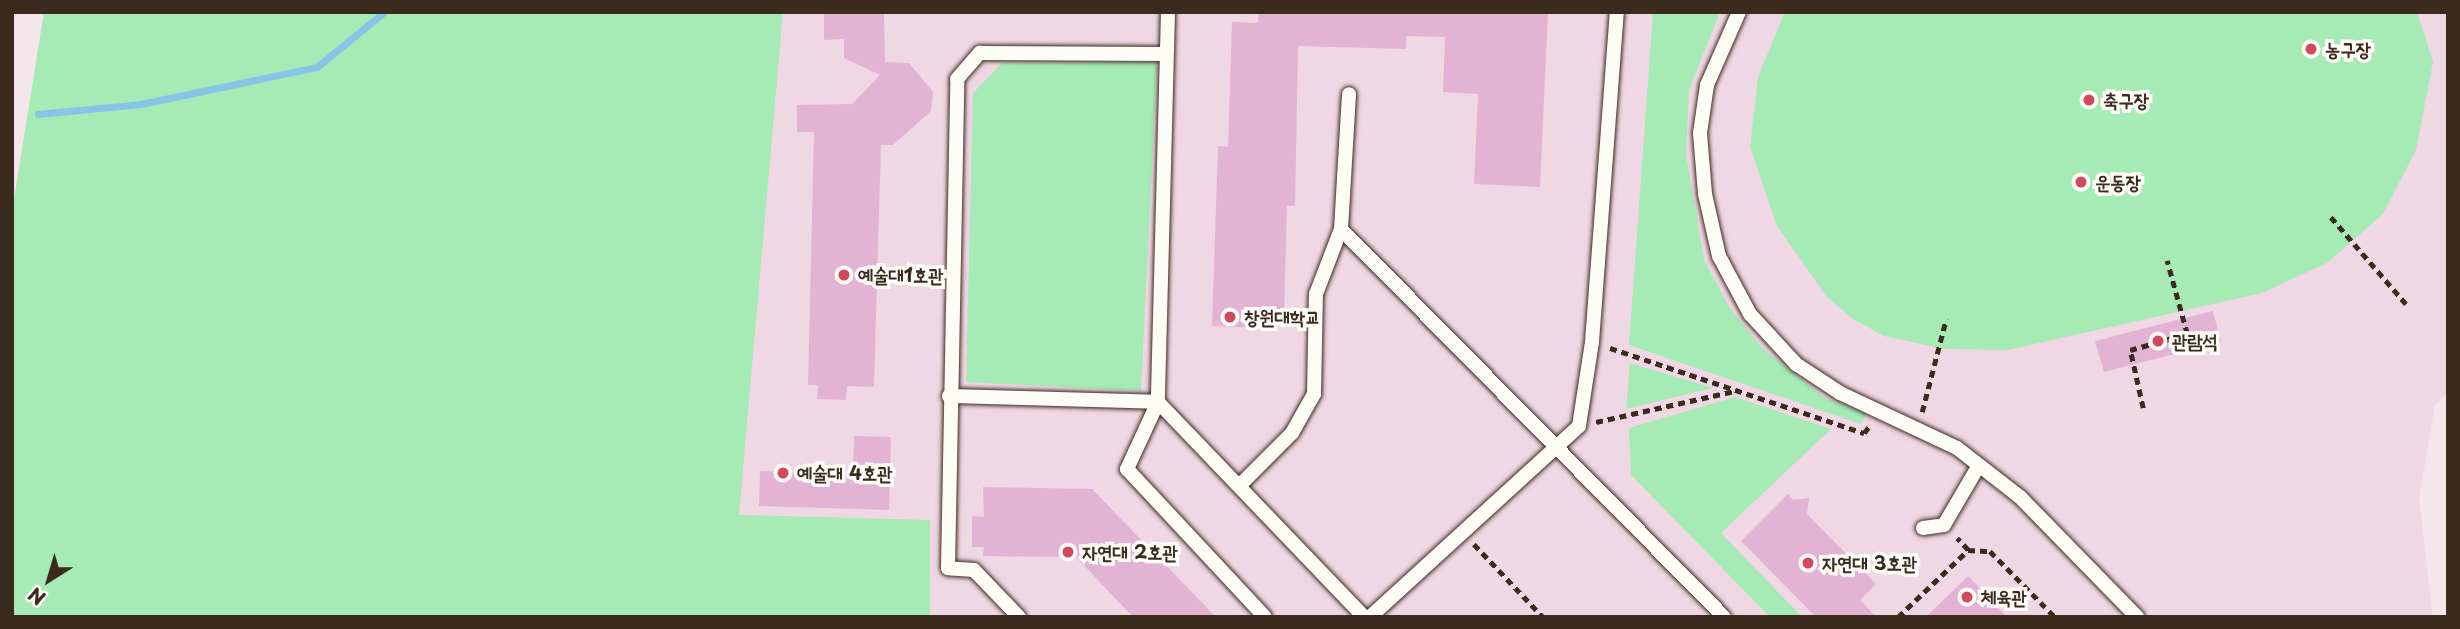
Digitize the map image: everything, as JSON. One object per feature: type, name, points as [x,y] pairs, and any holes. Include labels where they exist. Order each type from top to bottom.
[{"type":"lane","points":[[1168,12],[1158,402],[1127,469],[1265,617]]},
{"type":"lane","points":[[1370,617],[1461,530],[1559,446],[1578,426],[1592,342],[1617,12]]},
{"type":"lane","points":[[1739,12],[1707,85],[1700,133],[1705,194],[1718,256],[1749,314],[1796,364],[1979,465],[2020,497],[2137,617]]},
{"type":"lane","points":[[1019,617],[974,570],[948,568],[949,396],[957,79],[980,53],[1165,54]]},
{"type":"lane","points":[[1240,485],[1292,432],[1309,406],[1315,384],[1316,293],[1341,229],[1349,94]]},
{"type":"lane","points":[[1341,229],[1559,446],[1724,617]]},
{"type":"lane","points":[[949,396],[1158,402],[1364,617]]},
{"type":"lane","points":[[1923,528],[1944,525],[1979,465]]},
{"type":"path","points":[[2331,217],[2406,304]]},
{"type":"path","points":[[2143,408],[2130,350],[2186,334],[2167,261]]},
{"type":"path","points":[[1918,429],[1946,319]]},
{"type":"path","points":[[1592,342],[1864,433],[1881,412]]},
{"type":"path","points":[[1578,426],[1737,391]]},
{"type":"path","points":[[1944,525],[1968,550],[1990,551],[2055,617]]},
{"type":"path","points":[[1461,530],[1543,617]]},
{"type":"path","points":[[1898,617],[1968,550]]},
{"type":"shaded area","name":"창원대학교","points":[[44,12],[2448,12],[2448,393],[2435,405],[2419,499],[2433,617],[12,617],[13,206]]},
{"type":"green space","points":[[44,12],[783,12],[739,515],[930,520],[930,617],[12,617],[13,206]]},
{"type":"green space","points":[[1653,12],[1720,12],[1689,90],[1686,154],[1704,260],[1729,307],[1763,349],[1825,398],[1867,413],[1861,424],[1629,345]]},
{"type":"green space","name":"운동장","points":[[1785,12],[2417,12],[2433,62],[2416,150],[2383,214],[2327,263],[2262,293],[2008,350],[1944,349],[1884,336],[1853,319],[1827,297],[1777,226],[1750,147],[1758,77]]},
{"type":"green space","points":[[1157,62],[1141,391],[966,382],[973,93],[1002,63]]},
{"type":"green space","points":[[1630,363],[1713,388],[1626,409]]},
{"type":"green space","points":[[1735,397],[1831,429],[1721,533],[1802,617],[1770,617],[1631,475],[1629,428]]},
{"type":"building","name":"예술대1호관","points":[[824,12],[884,12],[885,62],[909,63],[933,92],[931,111],[893,145],[881,145],[874,387],[847,386],[846,400],[817,399],[818,385],[808,385],[814,132],[797,132],[797,105],[852,104],[880,75],[844,58],[844,39],[824,40]]},
{"type":"building","points":[[1259,12],[1548,12],[1540,187],[1474,184],[1478,94],[1443,92],[1445,37],[1406,36],[1406,49],[1298,46],[1295,206],[1287,206],[1284,316],[1268,315],[1268,328],[1212,326],[1218,146],[1228,147],[1232,22],[1258,23]]},
{"type":"building","name":"관람석","points":[[2213,311],[2221,342],[2104,372],[2095,341]]},
{"type":"building","name":"예술대 4호관","points":[[854,436],[891,437],[889,510],[759,506],[760,471],[853,474]]},
{"type":"building","name":"자연대 2호관","points":[[983,487],[1092,489],[1216,617],[1133,617],[1076,557],[983,556],[984,547],[972,547],[972,516],[984,517]]},
{"type":"building","name":"자연대 3호관","points":[[1788,494],[1793,500],[1809,498],[1807,514],[1876,584],[1860,600],[1876,617],[1816,617],[1741,541]]},
{"type":"building","name":"체육관","points":[[1968,576],[2007,617],[1926,617]]},
{"type":"waterway","points":[[38,114],[141,104],[317,67],[384,12]]},
{"type":"place","name":"농구장","points":[[2311,49]]},
{"type":"place","name":"축구장","points":[[2089,100]]},
{"type":"place","name":"운동장","points":[[2081,182]]},
{"type":"place","name":"예술대1호관","points":[[844,275]]},
{"type":"place","name":"창원대학교","points":[[1230,317]]},
{"type":"place","name":"관람석","points":[[2158,341]]},
{"type":"place","name":"예술대 4호관","points":[[783,473]]},
{"type":"place","name":"자연대 2호관","points":[[1068,552]]},
{"type":"place","name":"자연대 3호관","points":[[1808,563]]},
{"type":"place","name":"체육관","points":[[1967,597]]}]
